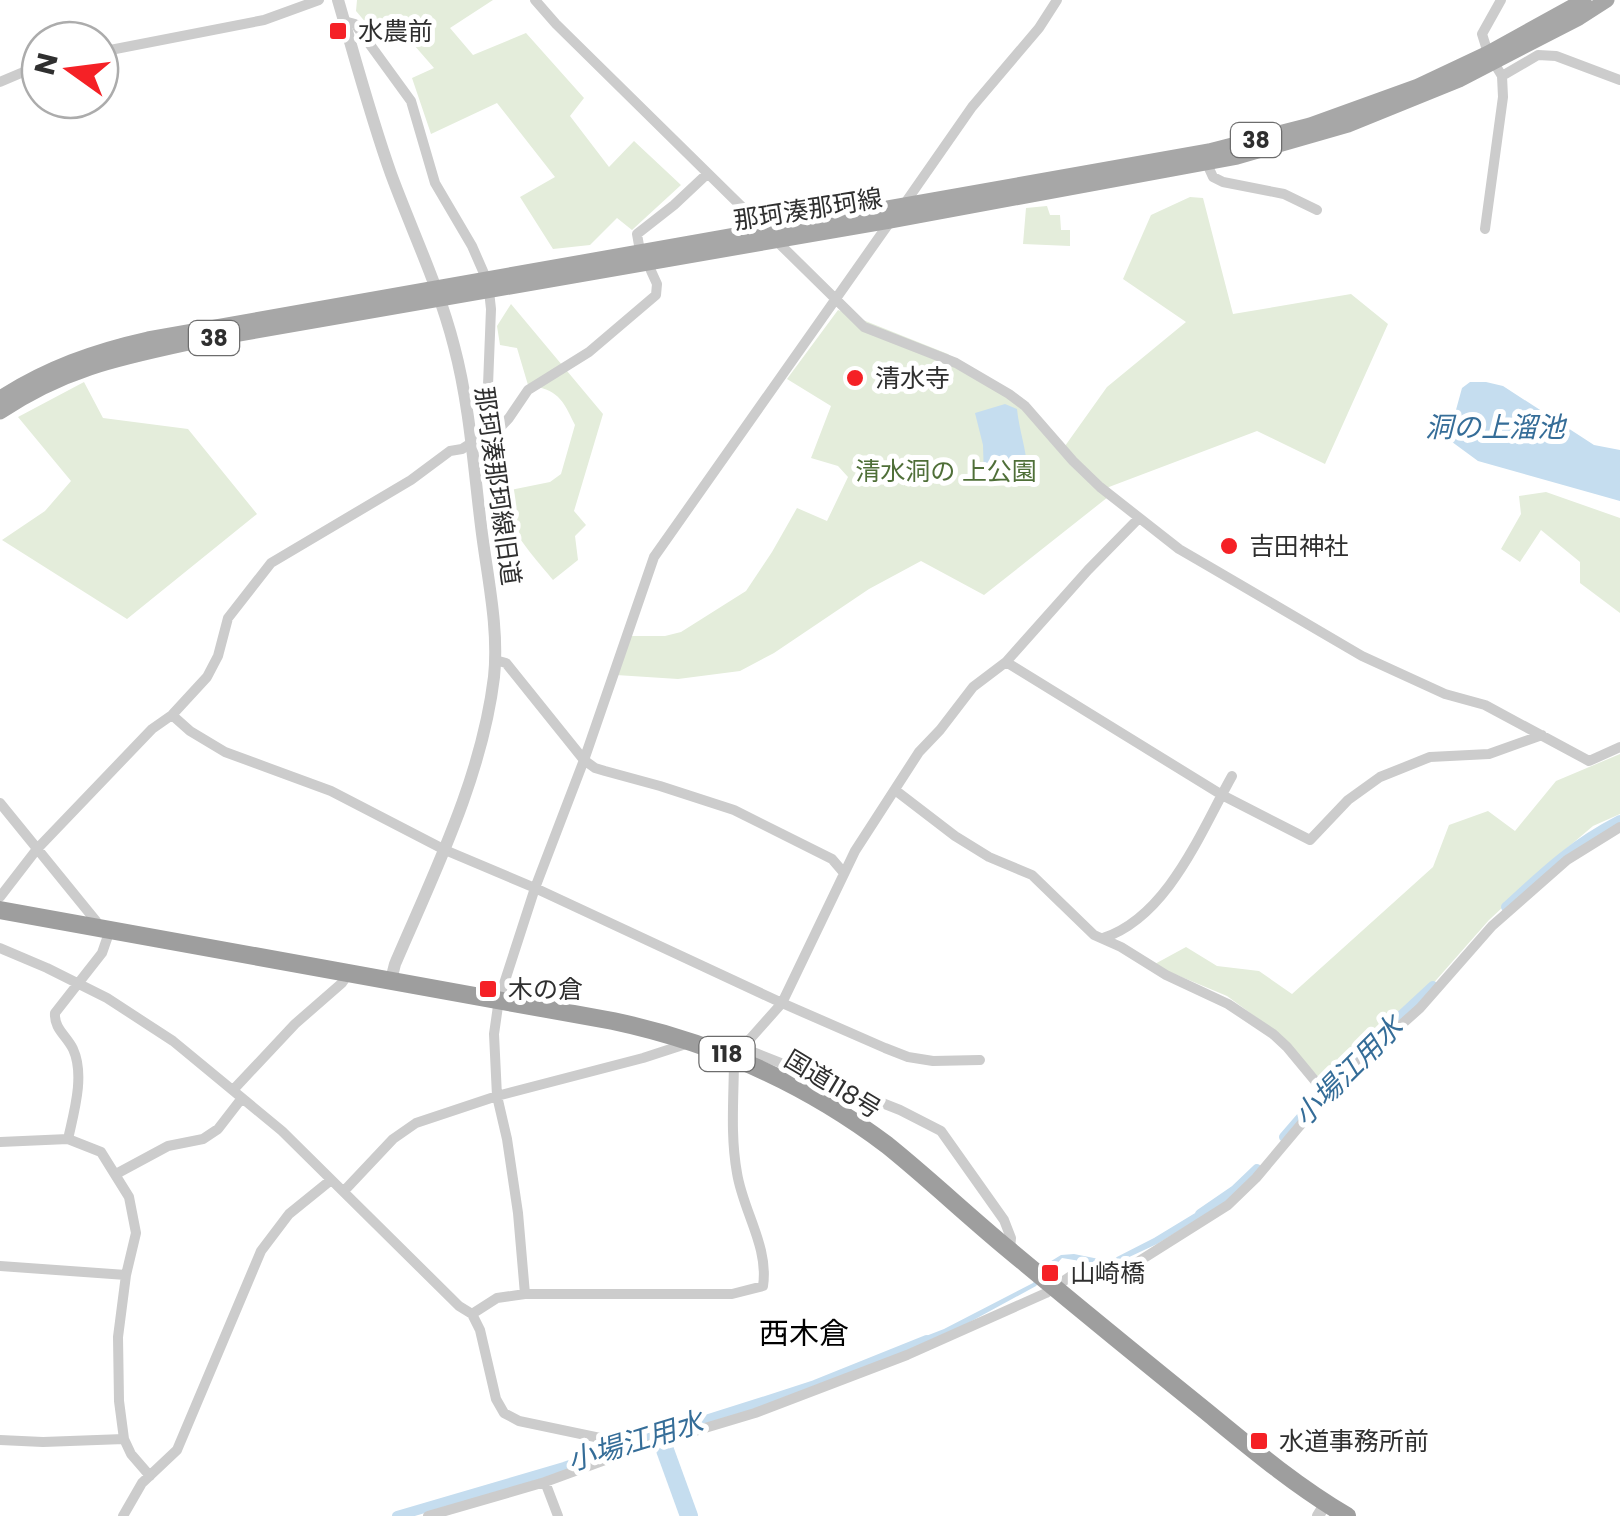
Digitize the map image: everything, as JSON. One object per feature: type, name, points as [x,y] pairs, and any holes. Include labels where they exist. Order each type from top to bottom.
[{"type":"highway","name":"国道118号","points":[[0,910],[500,999],[640,1026],[739,1052],[886,1145],[1322,1510],[1347,1516]]},
{"type":"main road","name":"那珂湊那珂線","points":[[0,398],[57,367],[113,347],[188,331],[437,293],[770,234],[904,205],[1252,141],[1495,64],[1584,0]]},
{"type":"main road","name":"那珂湊那珂線","points":[[770,234],[890,221],[1207,164],[1348,125],[1495,64],[1608,0]]},
{"type":"main road","name":"那珂湊那珂線","points":[[0,412],[47,384],[112,359],[437,293]]},
{"type":"street","points":[[120,48],[264,20],[319,0]]},
{"type":"street","name":"那珂湊那珂線旧道","points":[[338,0],[389,167],[437,293],[458,364],[495,660],[478,748],[445,850],[391,980]]},
{"type":"street","points":[[535,0],[864,327],[956,362],[1009,394],[1025,406],[1100,487],[1180,548],[1362,656],[1445,694],[1485,705],[1589,760],[1620,747]]},
{"type":"street","points":[[525,1294],[518,1212],[497,1096],[494,1034],[500,999],[535,888],[654,557],[972,107],[1039,28],[1057,0]]},
{"type":"street","points":[[1485,230],[1503,97],[1482,34],[1501,0]]},
{"type":"street","points":[[344,22],[355,24],[411,102],[435,184],[472,246],[488,284],[491,309],[486,436]]},
{"type":"street","points":[[1495,64],[1538,55],[1556,56],[1620,80]]},
{"type":"street","points":[[1207,164],[1212,177],[1223,182],[1284,194],[1317,210]]},
{"type":"street","points":[[0,897],[36,849],[208,677],[228,618],[271,563],[410,480],[450,450],[495,433],[528,390],[590,352],[656,295],[656,284],[637,234],[707,174]]},
{"type":"street","points":[[472,1314],[497,1298],[525,1294],[732,1294],[763,1286],[761,1251],[737,1176],[734,1146],[739,1052],[782,1003],[844,873],[918,752],[972,688],[1006,662],[1139,518]]},
{"type":"street","points":[[495,660],[506,663],[594,768],[734,810],[832,859],[844,873]]},
{"type":"street","points":[[1006,662],[1222,794],[1310,840],[1348,800],[1380,776],[1430,757],[1489,754],[1542,735]]},
{"type":"street","points":[[172,715],[225,752],[331,791],[445,850],[908,1058],[934,1062],[980,1060]]},
{"type":"street","points":[[1102,938],[1138,920],[1162,892],[1184,864],[1232,776]]},
{"type":"street","points":[[894,790],[989,857],[1032,875],[1094,935],[1228,1004],[1273,1034],[1323,1091]]},
{"type":"street","points":[[0,803],[103,929],[102,953],[54,1018],[76,1060],[76,1103],[68,1139]]},
{"type":"street","points":[[428,1516],[545,1482],[633,1444],[755,1413],[1009,1311],[1070,1276],[1125,1270],[1228,1204],[1256,1178],[1323,1091],[1420,1008],[1492,926],[1566,860],[1620,827]]},
{"type":"street","points":[[0,948],[48,968],[146,1021],[282,1131],[459,1306],[472,1314],[480,1330],[496,1399],[504,1414],[519,1421],[600,1438],[619,1436],[633,1444]]},
{"type":"street","points":[[116,1174],[168,1146],[203,1139],[218,1129],[238,1093],[295,1024],[350,972]]},
{"type":"street","points":[[344,1191],[406,1128],[497,1096],[693,1041]]},
{"type":"street","points":[[739,1052],[900,1110],[940,1131],[1004,1220],[1011,1238],[1009,1250]]},
{"type":"street","points":[[0,1142],[68,1139],[101,1152],[129,1197],[136,1234],[118,1336],[119,1401],[124,1439],[150,1476]]},
{"type":"street","points":[[122,1516],[134,1494],[177,1450],[261,1252],[289,1214],[331,1180]]},
{"type":"street","points":[[0,1266],[126,1275]]},
{"type":"street","points":[[0,1440],[124,1439]]},
{"type":"street","points":[[545,1482],[558,1516]]},
{"type":"green space","points":[[357,0],[493,0],[450,28],[473,55],[526,33],[584,98],[570,116],[609,167],[634,141],[681,185],[632,230],[617,218],[590,245],[553,249],[520,197],[555,177],[497,103],[431,134],[412,78],[434,68],[414,45],[384,44],[356,11]]},
{"type":"green space","name":"清水洞の 上公園","points":[[1190,197],[1203,198],[1233,314],[1351,294],[1388,324],[1325,464],[1257,431],[1101,490],[1108,497],[984,595],[921,561],[869,589],[774,653],[740,671],[678,679],[616,675],[631,636],[681,632],[746,591],[797,508],[827,521],[848,477],[838,466],[811,458],[831,406],[787,379],[838,310],[948,354],[1021,407],[1060,453],[1107,387],[1186,322],[1123,279],[1151,215]]},
{"type":"green space","points":[[1047,206],[1050,215],[1060,215],[1061,230],[1070,230],[1070,246],[1023,244],[1026,208]]},
{"type":"green space","points":[[511,304],[603,414],[574,511],[586,525],[575,536],[578,560],[553,580],[512,526],[504,502],[505,491],[550,482],[561,474],[575,425],[558,397],[528,385],[517,348],[500,345],[497,326]]},
{"type":"green space","points":[[84,382],[103,418],[188,429],[257,514],[127,619],[2,540],[45,511],[71,481],[18,417]]},
{"type":"green space","points":[[1546,492],[1620,518],[1620,613],[1580,583],[1580,562],[1541,530],[1520,562],[1501,549],[1521,514],[1519,496]]},
{"type":"green space","points":[[1620,754],[1620,814],[1593,826],[1560,854],[1489,920],[1423,995],[1324,1083],[1279,1034],[1227,996],[1153,965],[1186,947],[1217,966],[1259,971],[1292,994],[1433,867],[1449,825],[1488,811],[1515,831],[1556,781]]},
{"type":"water","name":"洞の上溜池","points":[[1470,382],[1503,386],[1594,445],[1620,450],[1620,501],[1478,461],[1448,439],[1462,388]]},
{"type":"water","points":[[1005,404],[1017,409],[1026,458],[1027,474],[1014,486],[984,478],[983,445],[975,413]]},
{"type":"water","points":[[1210,1204],[1213,1210],[1157,1244],[1110,1266],[1062,1258],[1036,1286],[946,1335],[916,1347],[913,1341],[1033,1283],[1048,1263],[1061,1255],[1109,1261]]},
{"type":"waterway","name":"小場江用水","points":[[1506,907],[1573,849],[1620,820]]},
{"type":"waterway","name":"小場江用水","points":[[1284,1137],[1341,1071],[1433,986]]},
{"type":"waterway","name":"小場江用水","points":[[1200,1214],[1257,1169]]},
{"type":"waterway","name":"小場江用水","points":[[397,1516],[564,1467],[815,1385],[927,1340]]},
{"type":"waterway","points":[[665,1450],[689,1516]]},
{"type":"place","name":"水農前","points":[[338,31]]},
{"type":"place","name":"清水寺","points":[[855,378]]},
{"type":"place","name":"吉田神社","points":[[1229,546]]},
{"type":"place","name":"木の倉","points":[[488,989]]},
{"type":"place","name":"山崎橋","points":[[1050,1273]]},
{"type":"place","name":"水道事務所前","points":[[1259,1441]]},
{"type":"district","name":"西木倉","points":[[804,1334]]}]
